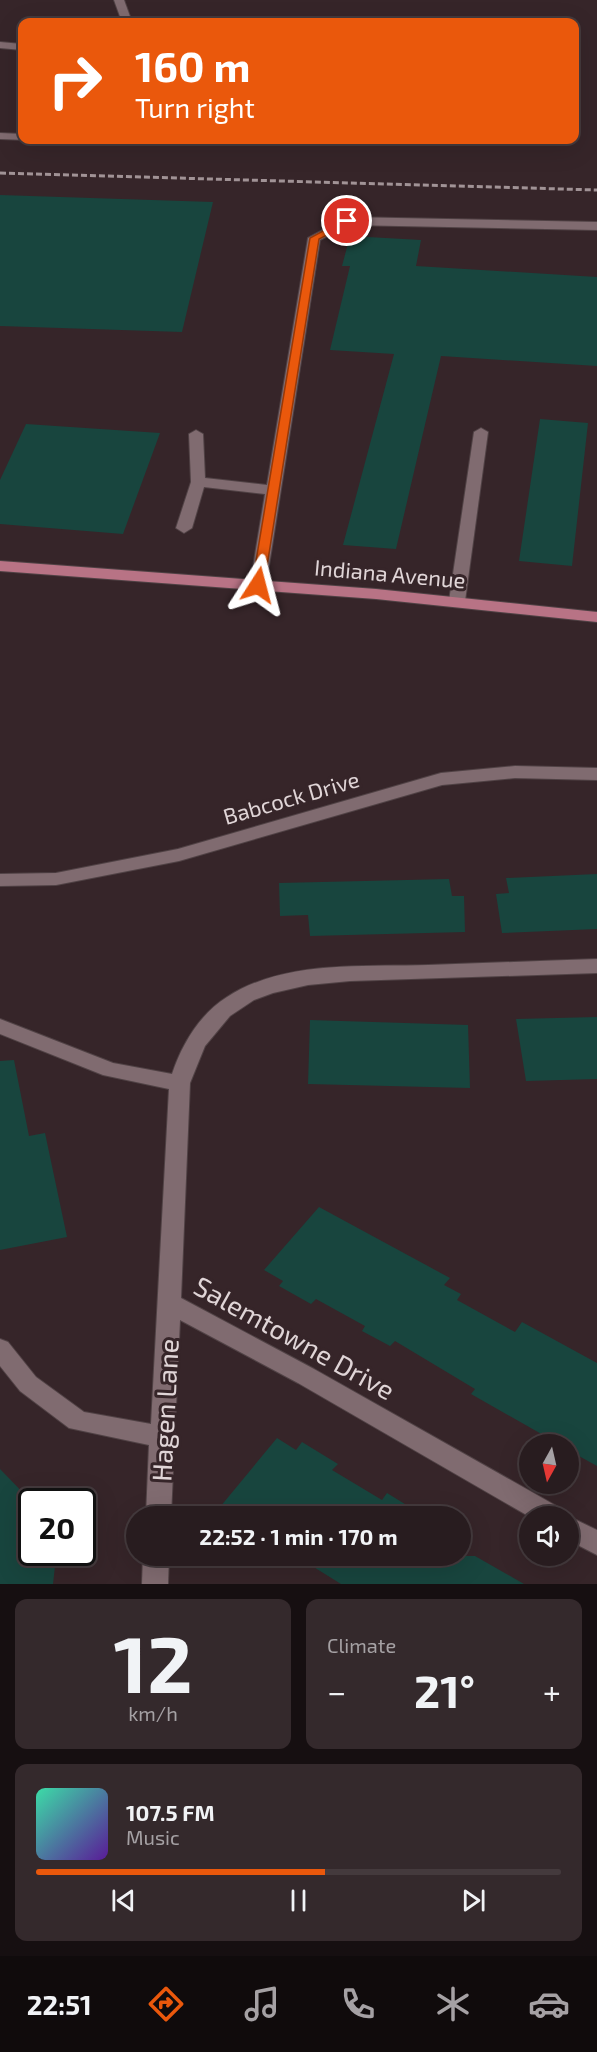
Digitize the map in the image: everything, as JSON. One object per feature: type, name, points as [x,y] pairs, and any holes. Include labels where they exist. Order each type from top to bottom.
[{"type":"main road","name":"Indiana Avenue","points":[[0,566],[458,602],[597,617]]},
{"type":"street","points":[[119,0],[126,18]]},
{"type":"street","points":[[0,45],[18,46]]},
{"type":"street","points":[[0,136],[18,137]]},
{"type":"street","points":[[258,585],[315,238],[347,221],[597,226]]},
{"type":"street","points":[[458,602],[481,432]]},
{"type":"street","points":[[184,528],[198,482],[196,434]]},
{"type":"street","points":[[198,482],[273,490]]},
{"type":"street","name":"Babcock Drive","points":[[0,880],[56,879],[178,855],[441,779],[515,772],[597,774]]},
{"type":"street","name":"Salemtowne Drive","points":[[534,1506],[306,1376],[169,1303],[180,1083],[186,1058],[199,1035],[218,1016],[246,996],[283,982],[334,975],[597,966]]},
{"type":"street","points":[[0,1026],[110,1070],[180,1083]]},
{"type":"street","name":"Hagen Lane","points":[[159,1506],[169,1303]]},
{"type":"street","points":[[0,1349],[28,1384],[78,1421],[162,1437]]},
{"type":"street","points":[[579,1533],[597,1543]]},
{"type":"street","points":[[155,1584],[156,1566]]},
{"type":"building","points":[[0,195],[213,202],[182,332],[0,326]]},
{"type":"building","points":[[350,236],[421,240],[416,266],[597,277],[597,366],[441,356],[396,549],[343,545],[394,354],[330,350],[350,266],[342,266]]},
{"type":"building","points":[[540,419],[588,423],[572,566],[519,561]]},
{"type":"building","points":[[26,424],[160,433],[123,534],[0,524],[0,480]]},
{"type":"building","points":[[597,874],[597,929],[502,933],[496,894],[509,893],[506,878]]},
{"type":"building","points":[[449,879],[452,896],[464,896],[465,932],[310,936],[308,915],[280,916],[279,883]]},
{"type":"building","points":[[597,1017],[597,1079],[526,1081],[516,1019]]},
{"type":"building","points":[[310,1020],[468,1025],[470,1088],[308,1084]]},
{"type":"building","points":[[14,1060],[29,1136],[45,1133],[67,1237],[0,1250],[0,1061]]},
{"type":"building","points":[[319,1207],[450,1278],[444,1285],[461,1294],[457,1300],[515,1332],[522,1322],[597,1363],[597,1466],[579,1456],[579,1434],[541,1434],[471,1394],[475,1389],[395,1341],[390,1346],[362,1331],[365,1326],[316,1299],[311,1304],[279,1286],[283,1281],[264,1270]]},
{"type":"building","points":[[277,1438],[296,1450],[302,1442],[338,1464],[332,1470],[382,1500],[387,1493],[408,1506],[221,1506]]},
{"type":"building","points":[[0,1469],[18,1488],[18,1566],[55,1566],[53,1584],[0,1584]]},
{"type":"building","points":[[471,1556],[475,1556],[524,1584],[341,1584],[312,1566],[471,1566]]},
{"type":"railway","points":[[0,173],[597,190]]},
{"type":"route","points":[[258,585],[315,238],[347,221]]}]
